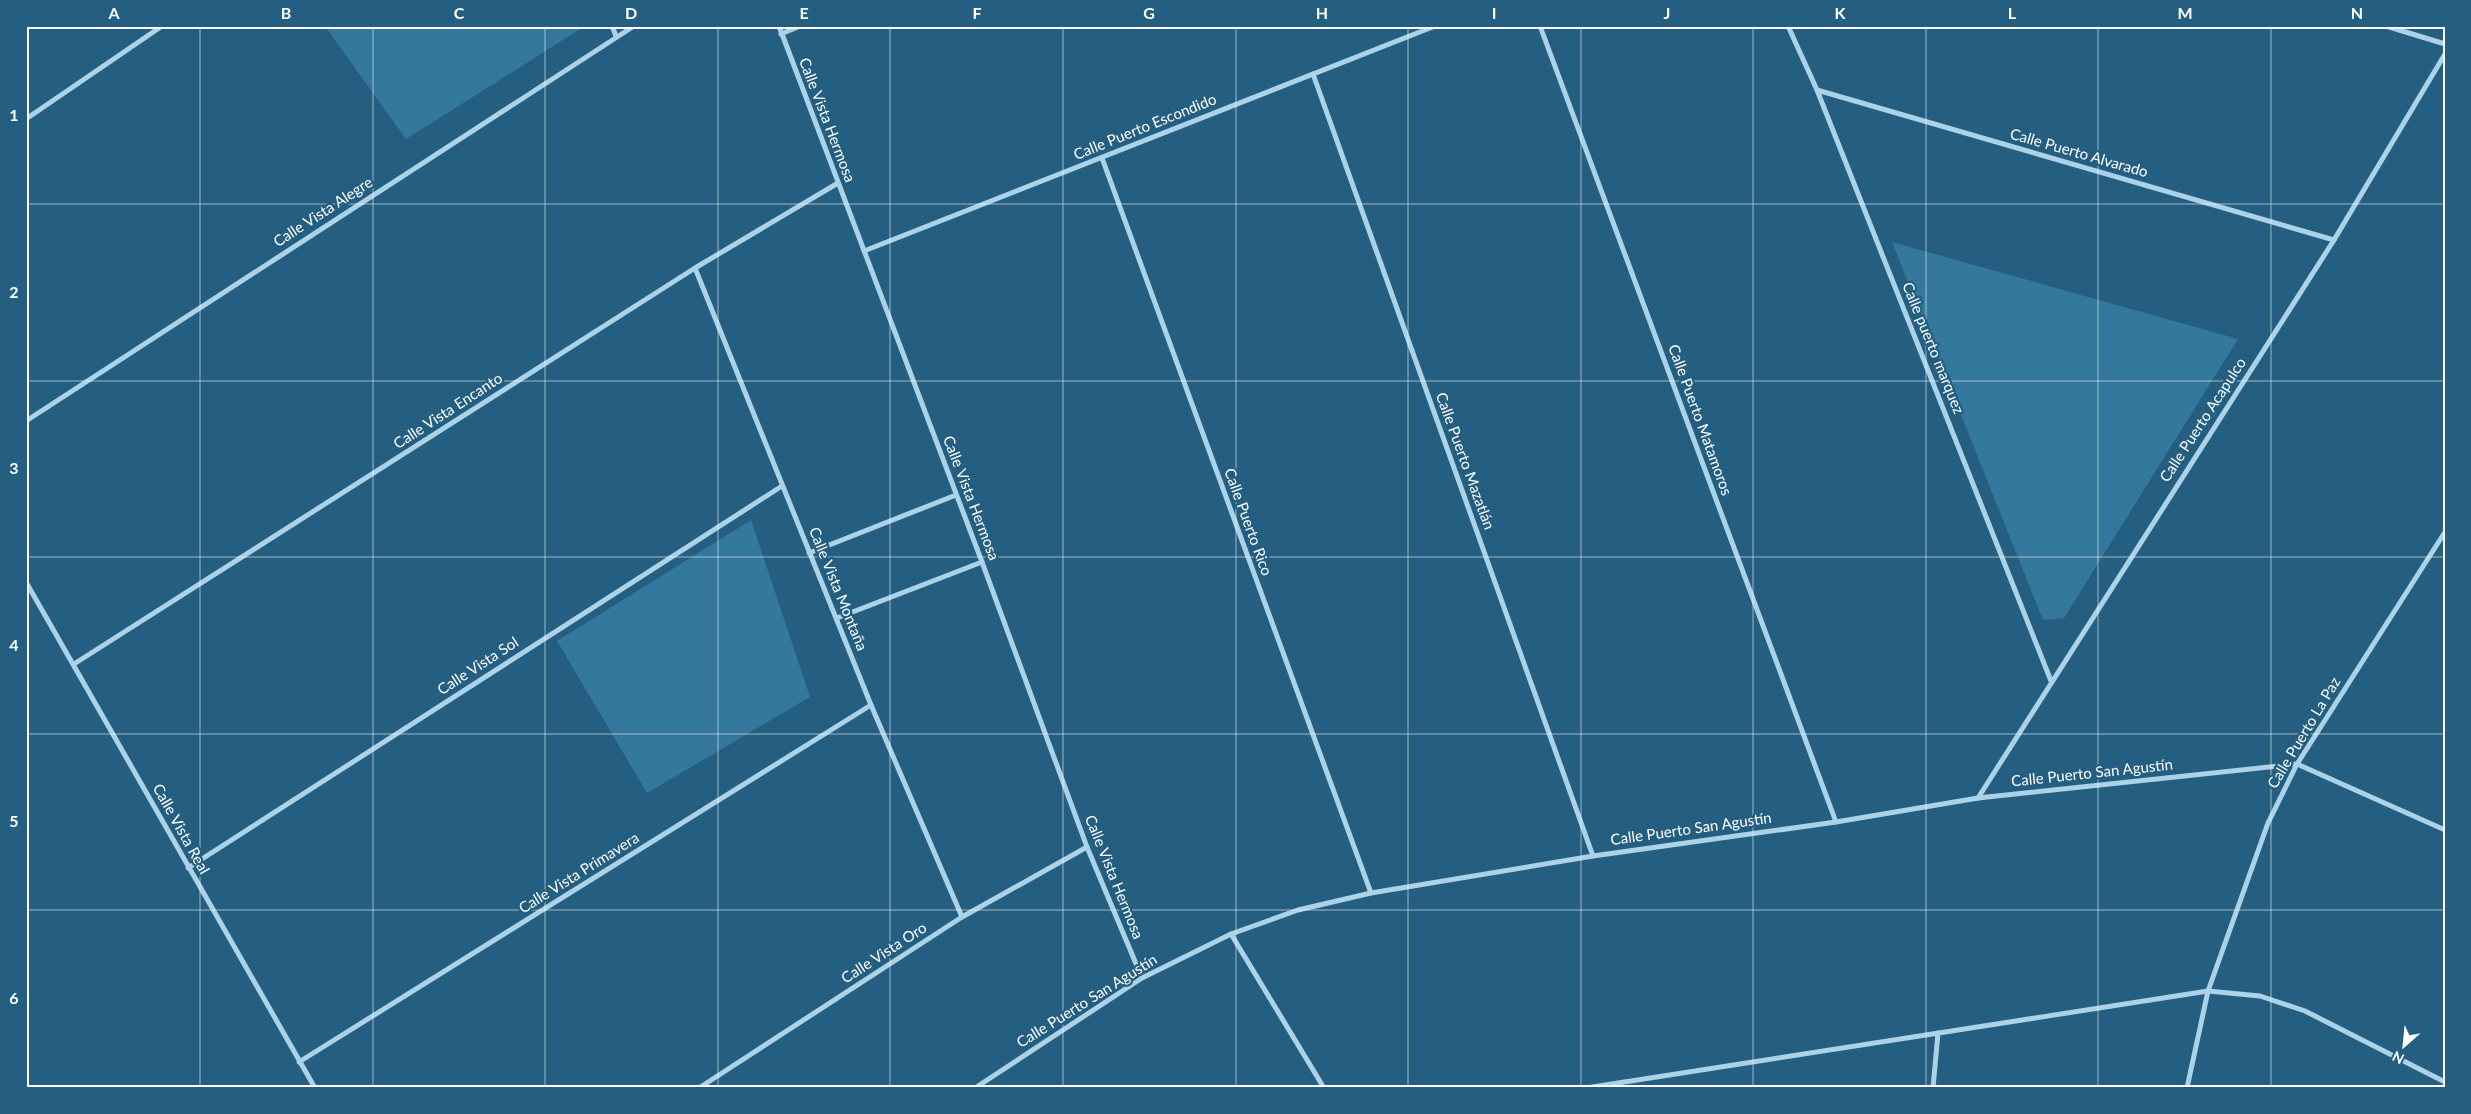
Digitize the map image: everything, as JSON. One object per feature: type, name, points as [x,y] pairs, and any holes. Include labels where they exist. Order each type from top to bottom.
[{"type":"street","points":[[26,118],[162,26]]},
{"type":"street","points":[[612,26],[616,36]]},
{"type":"street","name":"Calle Vista Alegre","points":[[26,420],[634,26]]},
{"type":"street","name":"Calle Vista Hermosa","points":[[779,26],[982,562],[1087,847],[1142,978]]},
{"type":"street","points":[[782,34],[800,26]]},
{"type":"street","name":"Calle Puerto Escondido","points":[[864,251],[1435,26]]},
{"type":"street","name":"Calle Puerto Matamoros","points":[[1540,26],[1836,822]]},
{"type":"street","name":"Calle puerto marquez","points":[[1788,26],[1817,90],[2051,681]]},
{"type":"street","points":[[2386,26],[2445,44]]},
{"type":"street","name":"Calle Puerto Acapulco","points":[[1978,798],[2334,240],[2445,54]]},
{"type":"street","name":"Calle Puerto Mazatlán","points":[[1313,74],[1593,856]]},
{"type":"street","name":"Calle Puerto Alvarado","points":[[1817,90],[2334,240]]},
{"type":"street","name":"Calle Puerto Rico","points":[[1102,158],[1371,893]]},
{"type":"street","name":"Calle Vista Encanto","points":[[74,664],[695,268],[838,183]]},
{"type":"street","name":"Calle Vista Montaña","points":[[695,268],[872,705],[962,917]]},
{"type":"street","name":"Calle Vista Sol","points":[[188,868],[782,486]]},
{"type":"street","points":[[810,553],[956,495]]},
{"type":"street","name":"Calle Puerto La Paz","points":[[2187,1088],[2208,991],[2261,840],[2297,764],[2445,532]]},
{"type":"street","points":[[837,618],[982,562]]},
{"type":"street","name":"Calle Vista Real","points":[[26,582],[315,1088]]},
{"type":"street","name":"Calle Vista Primavera","points":[[299,1062],[872,705]]},
{"type":"street","points":[[2297,764],[2445,830]]},
{"type":"street","name":"Calle Puerto San Agustín","points":[[975,1088],[1142,978],[1231,934],[1298,910],[1371,893],[1593,856],[1836,822],[1978,798],[2297,764]]},
{"type":"street","name":"Calle Vista Oro","points":[[699,1088],[962,917],[1087,847]]},
{"type":"street","points":[[1231,934],[1324,1088]]},
{"type":"street","points":[[1586,1088],[2208,991],[2260,996],[2305,1011],[2445,1082]]},
{"type":"street","points":[[1934,1088],[1938,1033]]},
{"type":"shaded area","points":[[325,26],[581,26],[582,28],[406,139]]},
{"type":"shaded area","points":[[1892,242],[2238,339],[2064,618],[2043,620]]},
{"type":"shaded area","points":[[751,520],[810,697],[647,793],[557,641]]}]
